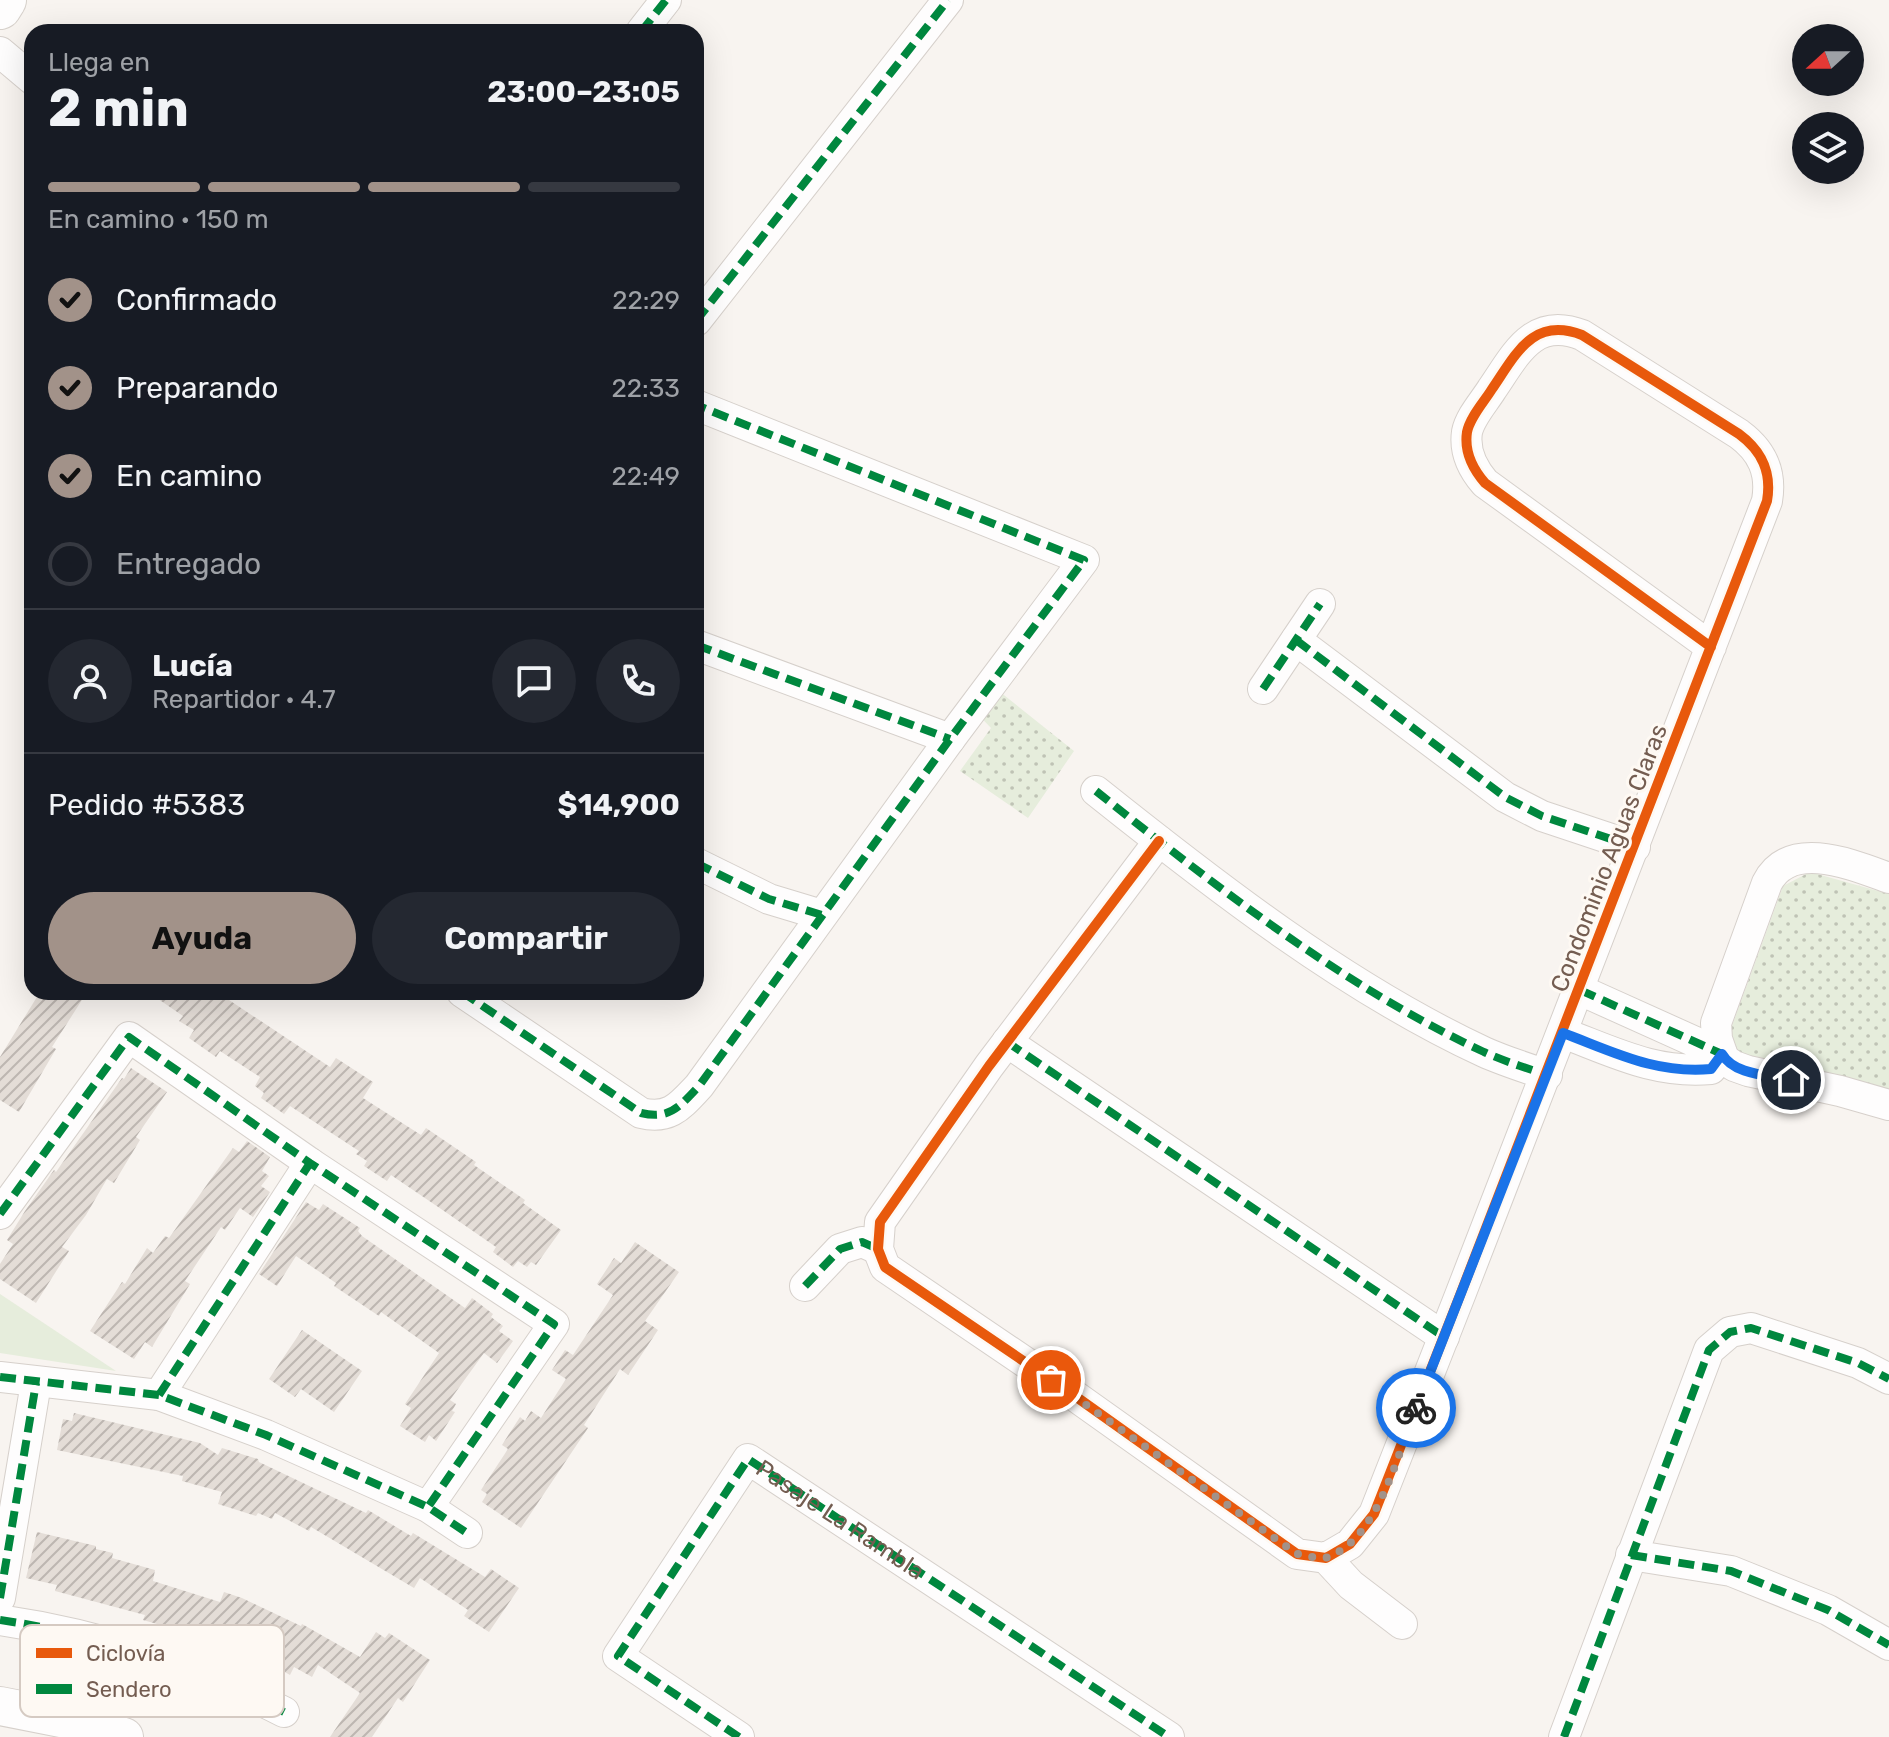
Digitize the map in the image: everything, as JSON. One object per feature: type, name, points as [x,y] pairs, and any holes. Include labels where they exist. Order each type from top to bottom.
[{"type":"main road","points":[[0,8],[5,0]]},
{"type":"street","points":[[647,24],[666,0]]},
{"type":"street","points":[[704,311],[948,0]]},
{"type":"street","points":[[0,52],[24,72]]},
{"type":"street","name":"Condominio Aguas Claras","points":[[1326,1558],[1350,1544],[1374,1514],[1580,990],[1767,501],[1769,478],[1760,454],[1739,434],[1582,335],[1560,329],[1535,335],[1517,353],[1469,424],[1467,446],[1475,471],[1485,483],[1711,647]]},
{"type":"street","points":[[474,1000],[641,1113],[658,1117],[678,1108],[699,1086],[950,739],[1084,560],[704,408]]},
{"type":"street","points":[[1263,689],[1320,604]]},
{"type":"street","points":[[1296,640],[1505,797],[1542,816],[1635,847]]},
{"type":"street","points":[[704,648],[950,739]]},
{"type":"street","points":[[1096,791],[1159,841],[1334,967],[1387,1001],[1488,1054],[1547,1075]]},
{"type":"street","points":[[1159,841],[989,1066],[880,1222],[878,1249],[885,1267],[1075,1396],[1297,1554],[1326,1558],[1351,1585],[1402,1624]]},
{"type":"street","points":[[1563,1033],[1646,1065],[1667,1069],[1711,1069],[1722,1054],[1715,1032],[1716,1023],[1767,883],[1779,867],[1789,861],[1823,859],[1889,878]]},
{"type":"street","points":[[704,867],[769,899],[822,915]]},
{"type":"street","name":"Condominio Aguas Claras","points":[[1580,990],[1722,1054],[1741,1069],[1889,1105]]},
{"type":"street","points":[[0,1214],[129,1037],[310,1163],[554,1324],[428,1507]]},
{"type":"street","points":[[1007,1042],[1444,1337]]},
{"type":"street","points":[[159,1395],[310,1163]]},
{"type":"street","points":[[805,1286],[840,1249],[862,1242],[878,1249]]},
{"type":"street","points":[[1564,1737],[1709,1350],[1730,1332],[1751,1328],[1858,1363],[1889,1379]]},
{"type":"street","points":[[0,1377],[159,1395],[266,1435],[428,1507],[467,1533]]},
{"type":"street","points":[[0,1598],[36,1383]]},
{"type":"street","name":"Pasaje La Rambla","points":[[739,1737],[618,1656],[748,1459],[1169,1737]]},
{"type":"street","points":[[1631,1555],[1731,1571],[1828,1610],[1889,1645]]},
{"type":"street","points":[[0,1620],[27,1625]]},
{"type":"street","points":[[0,1706],[20,1710]]},
{"type":"street","points":[[56,1717],[124,1737]]},
{"type":"green space","points":[[985,680],[1074,751],[1028,818],[960,771],[991,728],[968,704]]},
{"type":"green space","points":[[1810,872],[1889,894],[1889,1089],[1789,1062],[1745,1055],[1734,1049],[1729,1034],[1783,886]]},
{"type":"green space","points":[[0,1294],[116,1371],[0,1353]]},
{"type":"building","points":[[35,1000],[82,1000],[52,1047],[56,1049],[19,1112],[0,1100],[0,1057]]},
{"type":"building","points":[[160,1000],[229,1000],[330,1067],[336,1058],[373,1082],[363,1098],[421,1135],[426,1128],[476,1162],[474,1165],[525,1200],[523,1203],[561,1230],[536,1265],[531,1262],[527,1267],[518,1261],[513,1267],[493,1252],[496,1247],[391,1175],[387,1181],[364,1166],[367,1161],[356,1154],[359,1151],[290,1106],[284,1114],[261,1098],[264,1093],[255,1086],[260,1077],[220,1051],[216,1057],[189,1038],[194,1030],[179,1021],[183,1016]]},
{"type":"building","points":[[131,1068],[167,1092],[136,1137],[140,1140],[114,1183],[107,1179],[62,1247],[69,1251],[36,1303],[0,1279],[0,1264],[13,1244],[7,1240],[54,1170],[56,1172]]},
{"type":"building","points":[[247,1141],[270,1157],[262,1171],[269,1176],[261,1186],[270,1192],[253,1217],[240,1208],[225,1230],[221,1227],[185,1281],[190,1284],[152,1347],[145,1342],[134,1359],[90,1331],[147,1248],[153,1253],[165,1236],[169,1238],[233,1148],[239,1152]]},
{"type":"building","points":[[306,1202],[319,1210],[323,1204],[360,1228],[358,1231],[362,1236],[465,1308],[472,1298],[493,1314],[491,1317],[503,1326],[499,1331],[513,1341],[497,1363],[484,1353],[450,1400],[456,1404],[452,1411],[455,1412],[436,1441],[429,1435],[425,1442],[400,1426],[411,1408],[405,1404],[439,1353],[381,1312],[379,1316],[334,1286],[336,1283],[296,1256],[277,1286],[259,1274]]},
{"type":"building","points":[[635,1242],[679,1272],[645,1321],[658,1330],[628,1375],[620,1369],[584,1425],[588,1428],[521,1528],[482,1502],[487,1494],[481,1490],[508,1449],[502,1445],[520,1417],[525,1421],[531,1411],[541,1418],[566,1379],[552,1370],[565,1350],[573,1355],[613,1295],[597,1284],[614,1258],[621,1263]]},
{"type":"building","points":[[302,1330],[362,1371],[334,1412],[301,1389],[295,1397],[269,1379]]},
{"type":"building","points":[[74,1413],[200,1443],[218,1455],[222,1448],[258,1459],[366,1513],[368,1510],[411,1536],[413,1533],[485,1577],[491,1569],[519,1588],[489,1632],[464,1616],[468,1610],[420,1578],[414,1588],[311,1527],[309,1531],[275,1513],[272,1519],[218,1504],[222,1492],[182,1481],[183,1476],[57,1450],[63,1419],[72,1421]]},
{"type":"building","points":[[37,1532],[96,1546],[96,1549],[113,1553],[112,1558],[155,1570],[153,1581],[220,1602],[224,1592],[242,1598],[302,1624],[360,1657],[376,1632],[385,1638],[389,1633],[430,1660],[403,1702],[398,1698],[372,1737],[330,1737],[360,1693],[318,1665],[312,1677],[294,1667],[290,1675],[284,1672],[284,1625],[160,1625],[143,1620],[145,1615],[55,1591],[57,1585],[26,1578]]},
{"type":"marked path","points":[[647,24],[666,0]]},
{"type":"marked path","points":[[704,311],[948,0]]},
{"type":"marked path","points":[[474,1000],[641,1113],[660,1115],[674,1110],[699,1086],[950,739],[1084,560],[704,408]]},
{"type":"marked path","points":[[1263,689],[1320,604]]},
{"type":"marked path","points":[[1296,640],[1505,797],[1542,816],[1635,847]]},
{"type":"marked path","points":[[704,648],[950,739]]},
{"type":"marked path","points":[[1096,791],[1283,933],[1382,998],[1492,1055],[1547,1075]]},
{"type":"marked path","points":[[704,867],[769,899],[822,915]]},
{"type":"marked path","points":[[1563,1033],[1635,1060],[1671,1068],[1711,1069],[1722,1054],[1580,990]]},
{"type":"marked path","points":[[0,1214],[129,1037],[310,1163],[554,1324],[428,1507]]},
{"type":"marked path","points":[[1007,1042],[1444,1337]]},
{"type":"marked path","points":[[159,1395],[310,1163]]},
{"type":"marked path","points":[[805,1286],[840,1249],[862,1242],[878,1249]]},
{"type":"marked path","points":[[1564,1737],[1709,1350],[1730,1332],[1751,1328],[1858,1363],[1889,1379]]},
{"type":"marked path","points":[[0,1377],[159,1395],[266,1435],[428,1507],[467,1533]]},
{"type":"marked path","points":[[0,1598],[36,1383]]},
{"type":"marked path","points":[[739,1737],[618,1656],[748,1459],[1169,1737]]},
{"type":"marked path","points":[[1631,1555],[1731,1571],[1828,1610],[1889,1645]]},
{"type":"marked path","points":[[0,1620],[32,1625]]},
{"type":"cycle path","points":[[1159,841],[989,1066],[880,1222],[878,1249],[885,1267],[1075,1396],[1297,1554],[1326,1558],[1350,1544],[1374,1514],[1572,1008],[1670,754],[1767,501],[1768,481],[1764,463],[1739,434],[1582,335],[1565,330],[1551,330],[1538,335],[1509,363],[1471,421],[1466,439],[1473,466],[1485,483],[1711,647]]},
{"type":"way so far","points":[[1051,1380],[1297,1554],[1326,1558],[1350,1544],[1374,1514],[1416,1408]]},
{"type":"route","points":[[1416,1408],[1563,1033],[1646,1065],[1689,1071],[1711,1069],[1722,1054],[1724,1059],[1741,1069],[1791,1080]]}]
